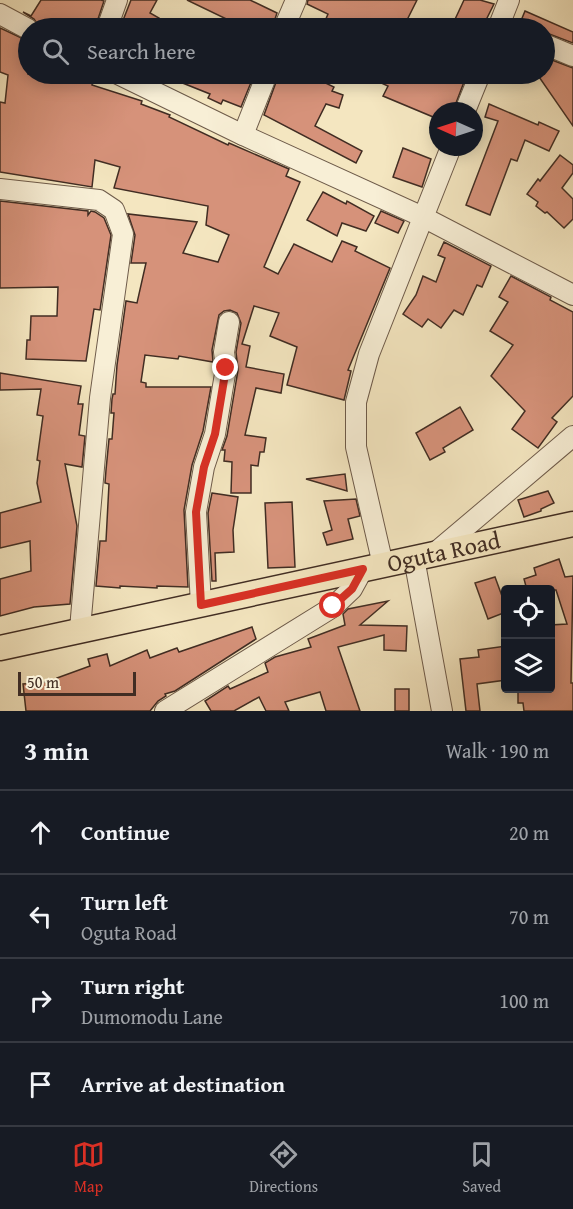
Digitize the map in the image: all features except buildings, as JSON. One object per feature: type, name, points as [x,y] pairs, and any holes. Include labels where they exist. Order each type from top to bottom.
[{"type":"main road","name":"Oguta Road","points":[[0,648],[573,524]]},
{"type":"street","points":[[111,18],[117,0]]},
{"type":"street","points":[[288,18],[296,0]]},
{"type":"street","points":[[505,18],[509,0]]},
{"type":"street","points":[[0,14],[18,24]]},
{"type":"street","points":[[555,49],[573,56]]},
{"type":"street","points":[[138,84],[243,135],[423,217],[573,295]]},
{"type":"street","points":[[243,135],[263,84]]},
{"type":"street","points":[[469,102],[476,84]]},
{"type":"street","points":[[165,711],[333,606],[373,567],[356,447],[356,402],[369,354],[447,156]]},
{"type":"street","points":[[0,189],[99,200],[114,210],[123,234],[100,398],[80,629]]},
{"type":"street","points":[[201,605],[196,512],[204,467],[217,423],[226,368],[224,352],[229,322]]},
{"type":"street","points":[[442,711],[425,556],[573,436]]},
{"type":"route","points":[[226,368],[215,434],[204,467],[196,512],[201,605],[363,569],[352,589],[333,606]]}]
